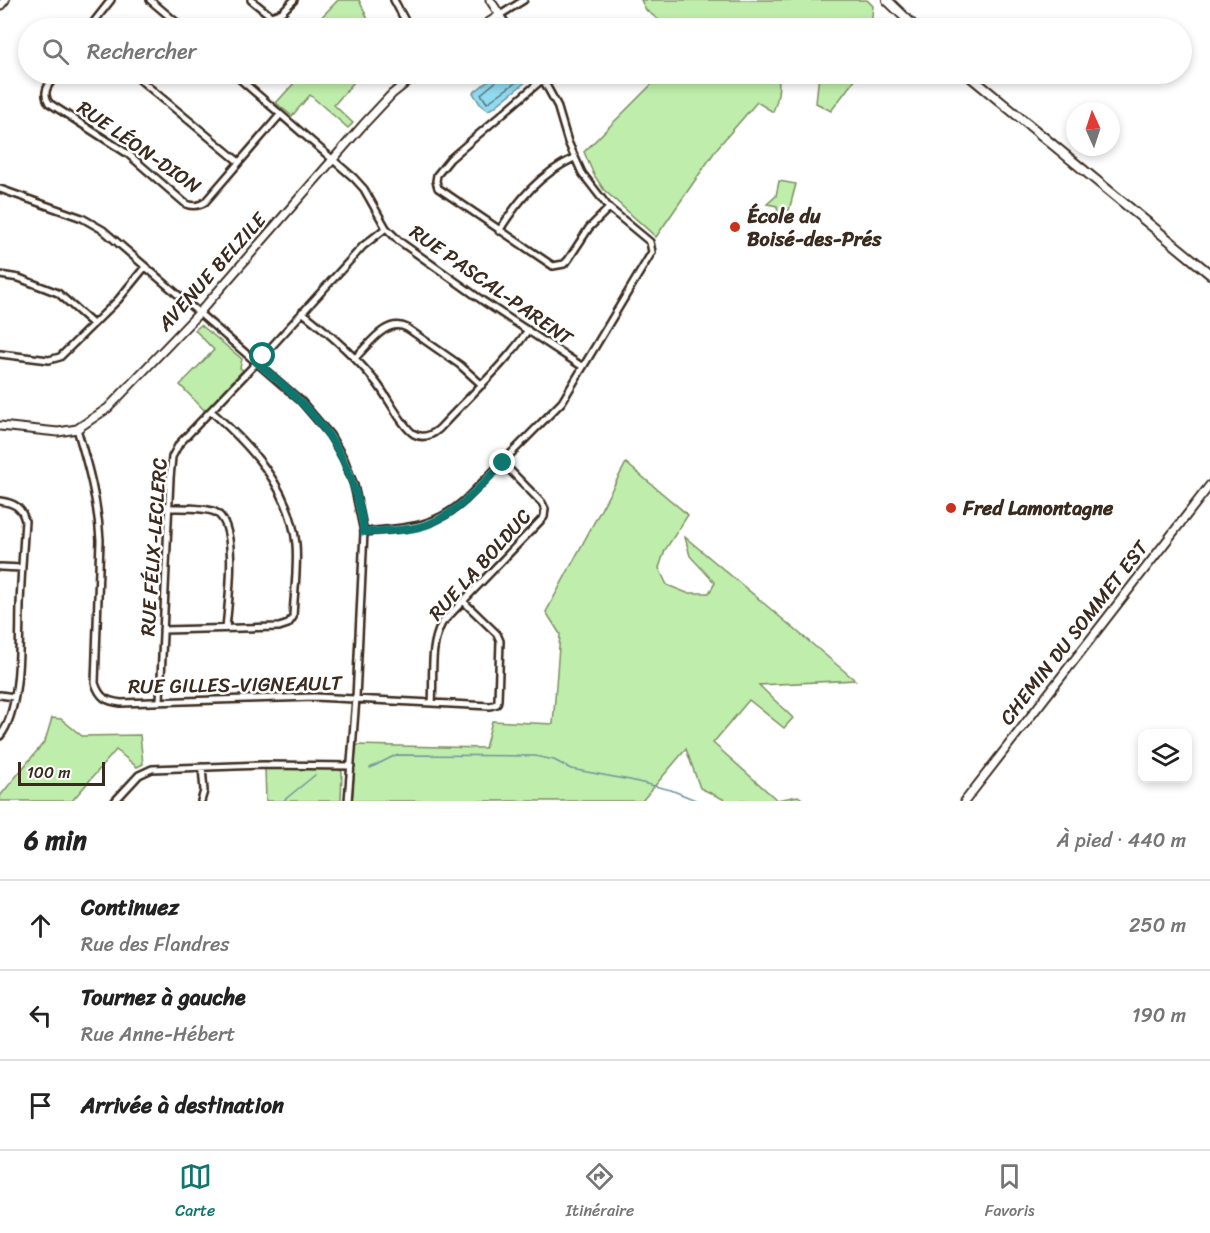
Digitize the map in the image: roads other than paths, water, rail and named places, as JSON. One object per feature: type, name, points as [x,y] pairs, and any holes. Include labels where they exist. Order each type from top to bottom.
[{"type":"main road","points":[[886,0],[905,18]]},
{"type":"main road","points":[[979,84],[1210,274]]},
{"type":"street","points":[[0,6],[5,0]]},
{"type":"street","points":[[98,18],[111,0]]},
{"type":"street","points":[[150,0],[171,18]]},
{"type":"street","points":[[251,0],[271,16],[282,12],[294,0]]},
{"type":"street","points":[[394,0],[404,18]]},
{"type":"street","points":[[490,0],[502,18]]},
{"type":"street","points":[[495,18],[524,0]]},
{"type":"street","name":"RUE LÉON-DION","points":[[50,84],[46,90],[48,101],[128,154],[186,204],[196,206],[205,202],[280,115]]},
{"type":"street","points":[[145,84],[239,162]]},
{"type":"street","name":"RUE PASCAL-PARENT","points":[[245,84],[334,158],[359,183],[386,228],[399,241],[583,367]]},
{"type":"street","name":"AVENUE BELZILE","points":[[0,426],[40,432],[77,429],[108,408],[199,313],[334,158],[392,94],[404,84]]},
{"type":"street","points":[[533,84],[450,159],[437,176],[436,181],[441,192],[553,266],[559,266],[568,260],[589,228],[609,208]]},
{"type":"street","points":[[364,532],[416,527],[442,518],[465,500],[503,463],[562,402],[653,249],[650,242],[609,208],[590,186],[574,158],[557,105],[546,84]]},
{"type":"street","points":[[499,231],[529,189],[550,170],[574,158]]},
{"type":"street","points":[[0,189],[96,225],[301,401],[330,435],[344,459],[354,485],[364,532],[356,698],[348,801]]},
{"type":"street","name":"RUE FÉLIX-LECLERC","points":[[160,701],[168,508],[174,450],[364,244],[386,228]]},
{"type":"street","points":[[0,354],[53,359],[64,353],[118,300],[146,267]]},
{"type":"street","points":[[0,275],[19,279],[58,293],[93,324]]},
{"type":"street","points":[[302,312],[355,358],[379,385],[409,430],[417,436],[427,436],[435,432],[506,361],[528,330]]},
{"type":"street","points":[[355,358],[387,327],[399,324],[460,364],[482,386]]},
{"type":"street","points":[[163,630],[279,627],[291,622],[296,544],[288,511],[279,489],[256,456],[211,411]]},
{"type":"street","name":"RUE GILLES-VIGNEAULT","points":[[77,429],[97,501],[99,519],[95,683],[99,695],[107,701],[121,703],[315,697],[490,706],[498,702],[501,642],[497,634],[464,602]]},
{"type":"street","name":"RUE LA BOLDUC","points":[[432,703],[434,648],[437,633],[444,620],[541,523],[545,513],[542,503],[503,463]]},
{"type":"street","name":"CHEMIN DU SOMMET EST","points":[[965,801],[1210,485]]},
{"type":"street","points":[[0,501],[19,507],[25,521],[17,686],[11,712],[0,736]]},
{"type":"street","points":[[168,508],[214,511],[224,519],[230,548],[226,628]]},
{"type":"street","points":[[0,567],[22,568]]},
{"type":"street","points":[[0,695],[14,697]]},
{"type":"street","points":[[116,801],[144,771],[152,769],[264,765],[351,766]]},
{"type":"street","points":[[201,801],[204,791],[202,767]]},
{"type":"water","points":[[484,84],[523,84],[488,110],[480,104],[473,93]]},
{"type":"waterway","points":[[370,768],[396,755],[535,756],[554,760],[571,769],[671,790],[698,801]]},
{"type":"waterway","points":[[283,801],[315,775]]},
{"type":"place","name":"École du Boisé-des-Prés","points":[[735,227]]},
{"type":"place","name":"Fred Lamontagne","points":[[951,508]]}]
